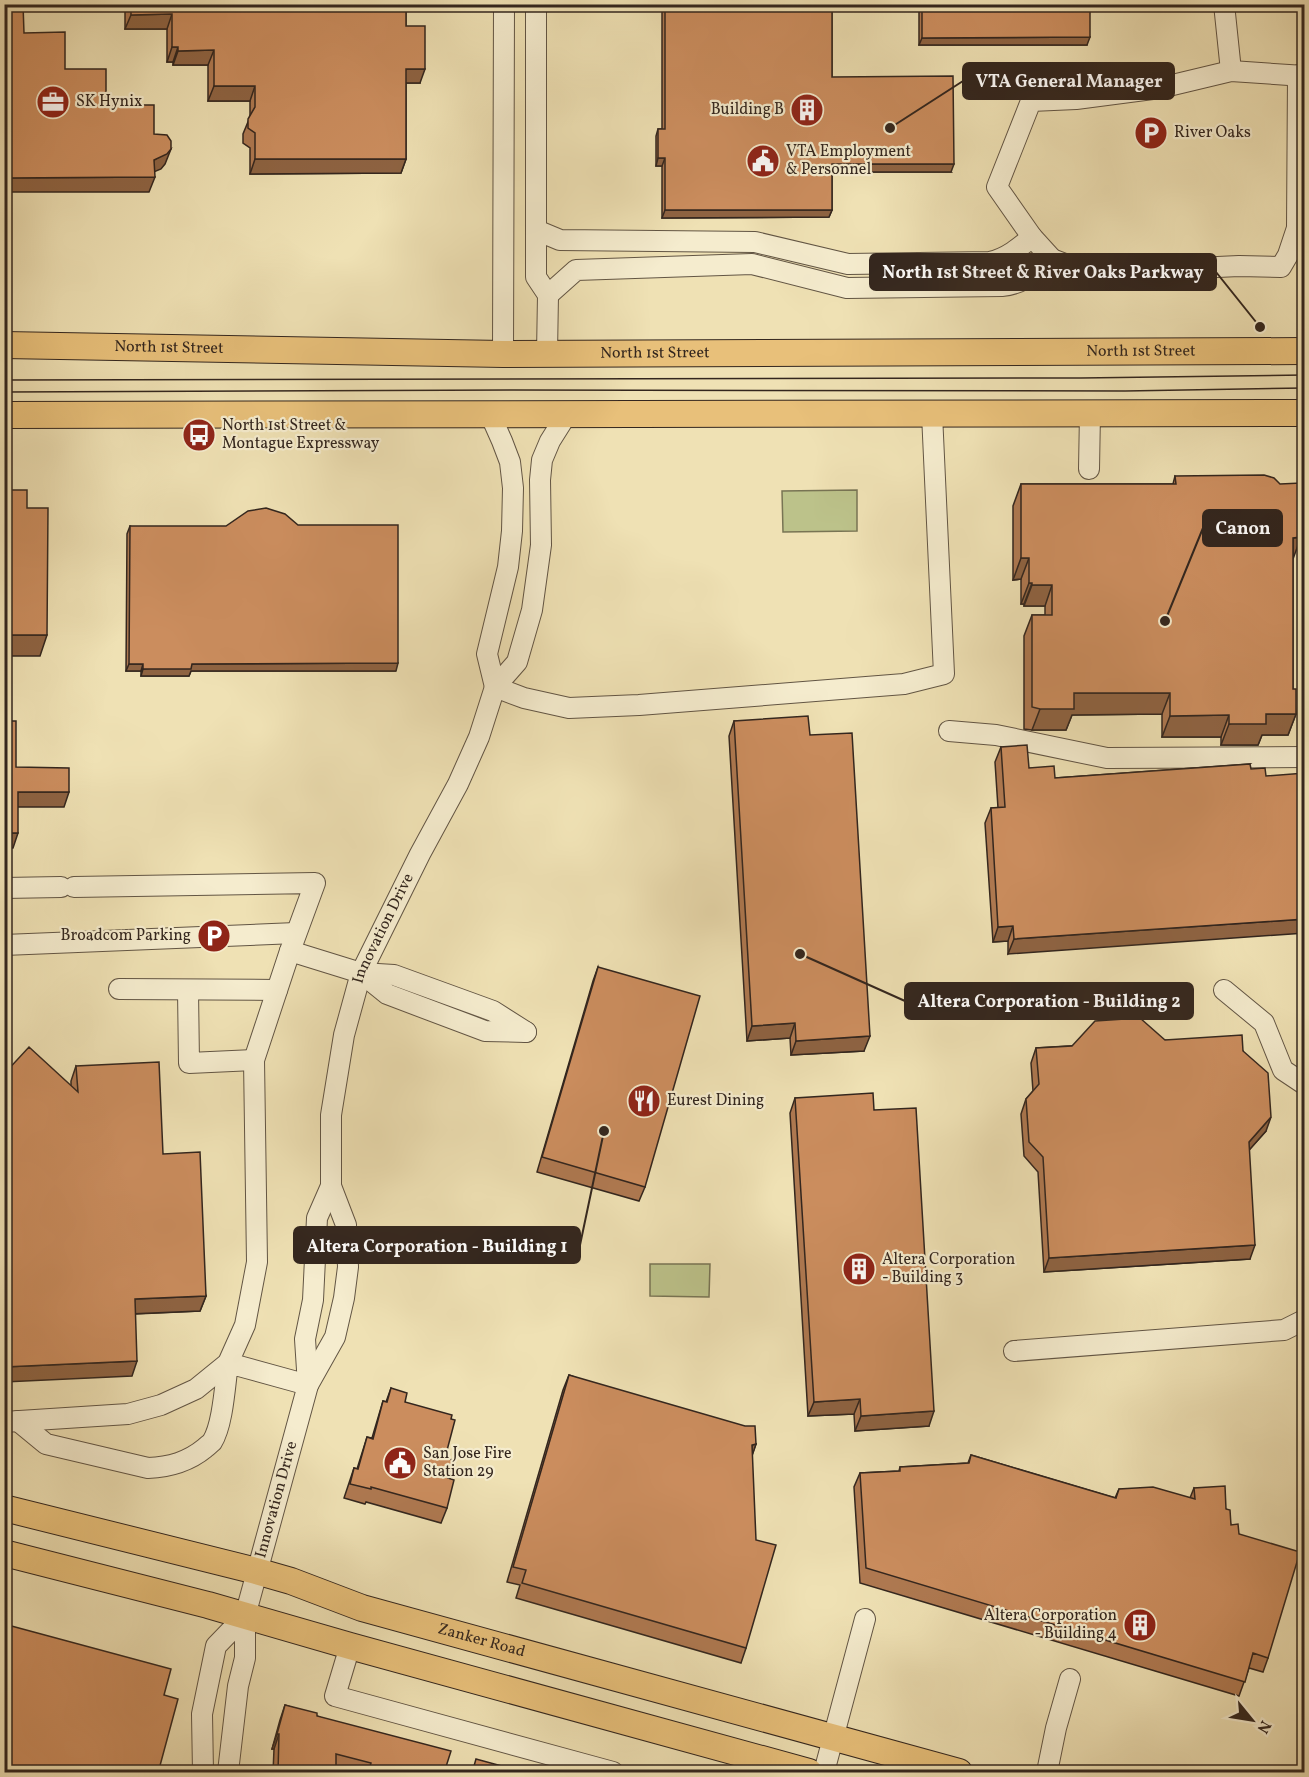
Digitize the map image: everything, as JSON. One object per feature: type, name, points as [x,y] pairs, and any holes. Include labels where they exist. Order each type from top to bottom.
[{"type":"main road","name":"North 1st Street","points":[[4,345],[503,354],[1305,351]]},
{"type":"main road","points":[[4,415],[1305,413]]},
{"type":"main road","name":"Zanker Road","points":[[4,1508],[256,1571],[291,1581],[362,1608],[959,1773]]},
{"type":"main road","points":[[4,1552],[208,1605],[809,1773]]},
{"type":"street","points":[[503,354],[504,4]]},
{"type":"street","points":[[536,4],[536,276],[548,295],[547,353]]},
{"type":"street","points":[[1224,4],[1231,70]]},
{"type":"street","points":[[1231,70],[1302,75],[1297,228],[1288,255],[1281,267],[1239,266],[1088,273],[1052,259],[1032,237],[997,187],[1031,101],[1076,99],[1160,88],[1231,70]]},
{"type":"street","points":[[536,230],[560,240],[754,242],[848,264],[990,262],[1010,255],[1032,237]]},
{"type":"street","points":[[548,295],[576,270],[752,264],[847,288],[1002,286],[1015,285],[1052,259]]},
{"type":"street","points":[[1089,469],[1090,413]]},
{"type":"street","points":[[490,414],[510,462],[513,488],[508,567],[487,654],[495,687],[524,698],[569,708],[639,705],[904,684],[944,674],[932,414]]},
{"type":"street","name":"Innovation Drive","points":[[228,1773],[238,1686],[245,1658],[245,1616],[308,1385],[335,1337],[344,1298],[348,1267],[346,1226],[331,1186],[331,1115],[344,1035],[361,973],[420,854],[458,784],[479,737],[495,687],[518,662],[532,610],[541,545],[542,460],[550,441],[567,414]]},
{"type":"street","points":[[949,731],[996,735],[1107,758],[1305,757]]},
{"type":"street","points":[[4,888],[315,883],[254,1060],[257,1262],[245,1325],[228,1363],[219,1421],[212,1442],[196,1455],[179,1464],[148,1468],[46,1444],[11,1421]]},
{"type":"street","points":[[4,945],[293,942],[361,973],[387,994],[485,1031],[526,1032],[493,1011],[394,975],[361,973]]},
{"type":"street","points":[[118,989],[277,990]]},
{"type":"street","points":[[188,990],[189,1063],[254,1060]]},
{"type":"street","points":[[1224,990],[1264,1023],[1283,1070],[1305,1084]]},
{"type":"street","name":"Innovation Drive","points":[[308,1385],[305,1339],[313,1300],[317,1218],[331,1186]]},
{"type":"street","points":[[1014,1351],[1284,1330],[1305,1320]]},
{"type":"street","points":[[228,1363],[308,1385]]},
{"type":"street","points":[[11,1421],[128,1414],[161,1406],[196,1389],[228,1363]]},
{"type":"street","points":[[203,1773],[202,1714],[216,1646],[245,1616]]},
{"type":"street","points":[[824,1773],[865,1619]]},
{"type":"street","points":[[350,1646],[335,1696],[613,1773]]},
{"type":"street","points":[[1047,1773],[1056,1728],[1070,1678]]},
{"type":"green space","points":[[857,490],[857,531],[783,532],[782,491]]},
{"type":"green space","points":[[650,1264],[710,1264],[709,1297],[650,1296]]},
{"type":"building","name":"SK Hynix","points":[[4,4],[23,4],[24,33],[65,32],[65,69],[106,69],[106,105],[154,105],[154,134],[167,135],[171,141],[171,149],[167,154],[154,160],[155,177],[4,178]]},
{"type":"building","points":[[131,4],[406,4],[406,26],[425,26],[425,69],[406,69],[406,159],[255,159],[255,133],[248,128],[248,119],[255,107],[255,86],[214,86],[214,50],[178,51],[178,47],[172,47],[172,14],[131,15]]},
{"type":"building","name":"Building B","points":[[665,4],[832,4],[832,77],[953,76],[954,164],[832,164],[832,210],[665,210],[665,158],[658,158],[658,129],[665,129]]},
{"type":"building","points":[[922,4],[1090,4],[1090,37],[922,38]]},
{"type":"building","points":[[4,470],[9,470],[9,490],[27,490],[27,508],[48,508],[47,635],[4,635]]},
{"type":"building","points":[[1264,475],[1274,478],[1280,484],[1301,483],[1301,537],[1293,538],[1293,689],[1296,689],[1296,714],[1266,714],[1266,724],[1229,724],[1229,715],[1170,716],[1170,693],[1074,693],[1074,709],[1032,707],[1032,615],[1052,615],[1052,585],[1029,583],[1029,558],[1021,558],[1021,484],[1176,484],[1175,476]]},
{"type":"building","points":[[266,508],[285,514],[298,525],[398,525],[398,663],[192,664],[191,669],[143,669],[143,664],[129,664],[130,526],[226,526],[248,511]]},
{"type":"building","points":[[808,716],[810,735],[852,733],[870,1036],[796,1041],[795,1023],[752,1026],[734,721]]},
{"type":"building","points":[[4,721],[16,721],[16,767],[69,768],[69,792],[18,792],[18,833],[4,833]]},
{"type":"building","points":[[1027,745],[1029,768],[1054,766],[1055,778],[1250,764],[1251,769],[1265,768],[1266,776],[1305,773],[1305,919],[1014,939],[1013,926],[998,927],[991,808],[1005,807],[1001,747]]},
{"type":"building","points":[[598,967],[700,996],[645,1187],[542,1157]]},
{"type":"building","points":[[1140,1018],[1165,1040],[1242,1035],[1243,1051],[1268,1073],[1271,1117],[1249,1142],[1255,1245],[1049,1258],[1043,1157],[1029,1142],[1026,1099],[1039,1084],[1036,1048],[1072,1046],[1095,1021]]},
{"type":"building","points":[[29,1047],[78,1092],[76,1066],[159,1062],[163,1154],[200,1152],[206,1296],[135,1299],[137,1361],[4,1367],[4,1074]]},
{"type":"building","name":"Altera Corporation - Building 3","points":[[873,1093],[874,1110],[916,1108],[934,1411],[861,1416],[860,1399],[814,1402],[795,1098]]},
{"type":"building","points":[[569,1375],[745,1426],[755,1426],[756,1444],[752,1445],[756,1540],[776,1545],[746,1648],[522,1583],[526,1570],[513,1567]]},
{"type":"building","name":"San Jose Fire Station 29","points":[[391,1388],[407,1393],[405,1402],[452,1415],[451,1419],[455,1420],[445,1458],[453,1460],[448,1478],[454,1480],[447,1508],[371,1487],[371,1489],[350,1484],[354,1468],[358,1469],[367,1437],[373,1439],[383,1401],[387,1402]]},
{"type":"building","name":"Altera Corporation - Building 4","points":[[971,1455],[1116,1498],[1119,1489],[1153,1487],[1195,1499],[1194,1488],[1225,1486],[1226,1509],[1230,1510],[1231,1525],[1238,1524],[1239,1534],[1300,1552],[1268,1658],[1253,1653],[1245,1682],[866,1568],[860,1473],[900,1471],[900,1467],[969,1463]]},
{"type":"building","points":[[4,1624],[171,1669],[164,1695],[178,1699],[158,1773],[4,1773]]},
{"type":"building","points":[[285,1705],[317,1713],[317,1716],[451,1751],[444,1773],[368,1773],[371,1763],[336,1754],[336,1773],[278,1773],[279,1734],[277,1734]]},
{"type":"building","points":[[476,1759],[527,1773],[472,1773]]},
{"type":"tram line","points":[[4,380],[1081,378],[1304,375]]},
{"type":"tram line","points":[[4,392],[1125,391],[1304,388]]},
{"type":"place","name":"SK Hynix","points":[[53,102]]},
{"type":"place","name":"Building B","points":[[807,110]]},
{"type":"place","name":"VTA General Manager","points":[[890,128]]},
{"type":"place","name":"River Oaks","points":[[1151,133]]},
{"type":"place","name":"VTA Employment & Personnel","points":[[763,161]]},
{"type":"place","name":"North 1st Street & River Oaks Parkway","points":[[1260,327]]},
{"type":"place","name":"North 1st Street & Montague Expressway","points":[[199,435]]},
{"type":"place","name":"Canon","points":[[1165,621]]},
{"type":"place","name":"Broadcom Parking","points":[[214,936]]},
{"type":"place","name":"Altera Corporation - Building 2","points":[[800,954]]},
{"type":"place","name":"Eurest Dining","points":[[644,1101]]},
{"type":"place","name":"Altera Corporation - Building 1","points":[[604,1131]]},
{"type":"place","name":"Altera Corporation - Building 3","points":[[859,1269]]},
{"type":"place","name":"San Jose Fire Station 29","points":[[400,1463]]},
{"type":"place","name":"Altera Corporation - Building 4","points":[[1140,1625]]}]
